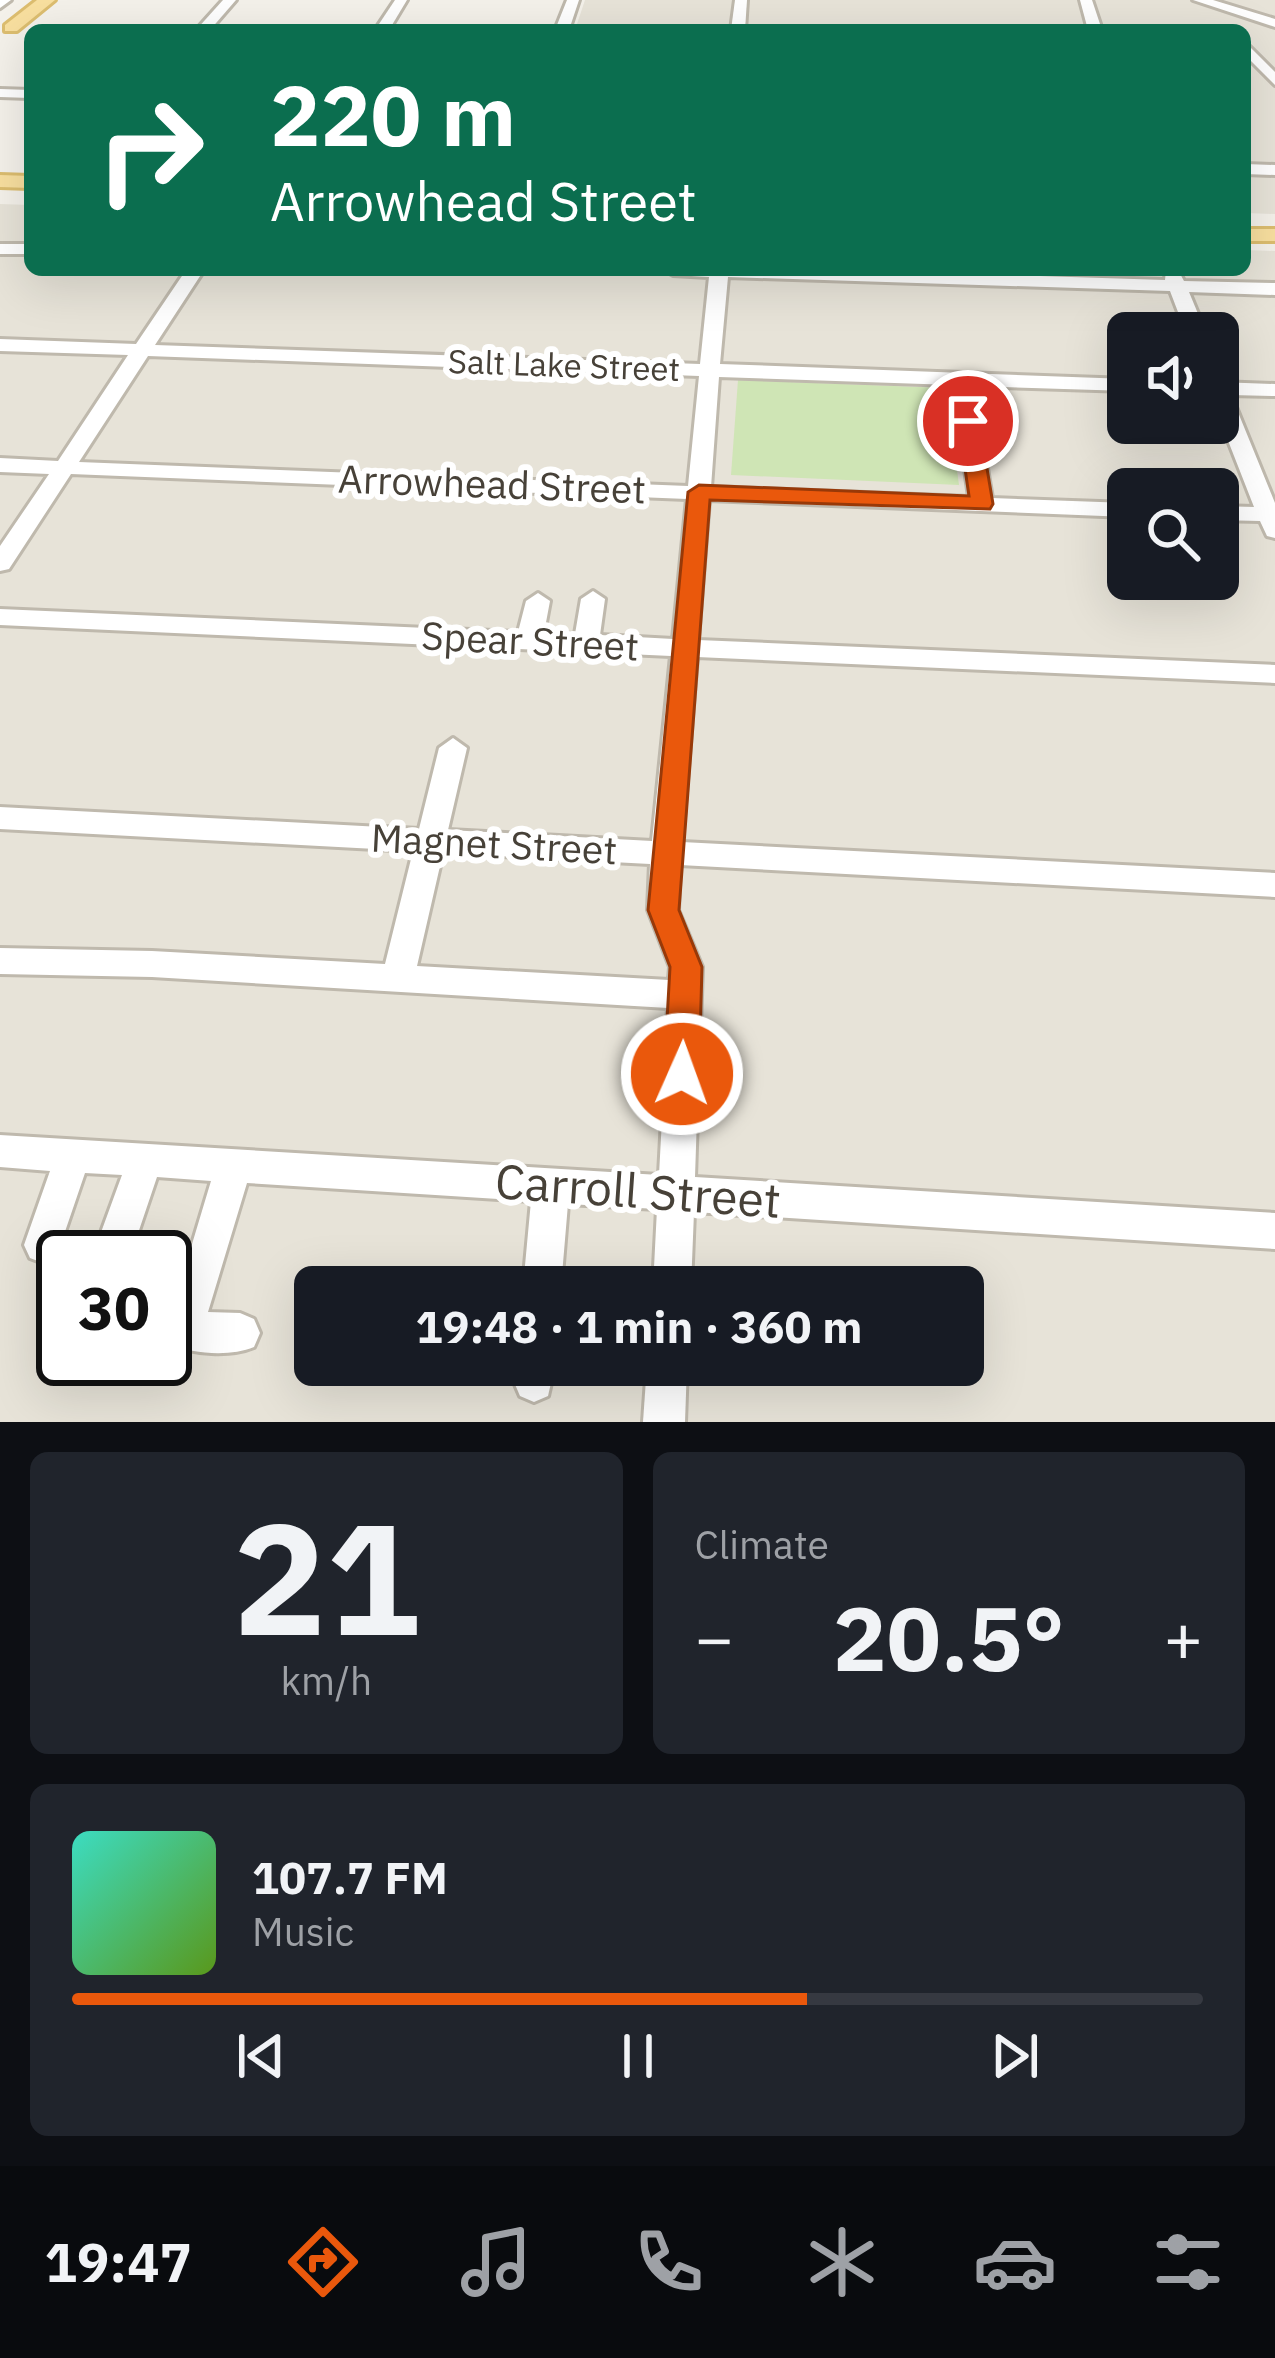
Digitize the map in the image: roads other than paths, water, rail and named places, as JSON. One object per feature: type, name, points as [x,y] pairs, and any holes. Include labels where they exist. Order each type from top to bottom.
[{"type":"main road","points":[[27,24],[47,0]]},
{"type":"main road","points":[[34,24],[67,0]]},
{"type":"main road","points":[[1253,224],[1275,236]]},
{"type":"street","points":[[208,24],[230,0]]},
{"type":"street","points":[[1198,0],[1271,20]]},
{"type":"street","points":[[1251,53],[1275,81]]},
{"type":"street","points":[[0,564],[190,276]]},
{"type":"street","points":[[673,1266],[686,967],[664,910],[666,853],[719,276]]},
{"type":"street","points":[[1043,276],[1173,278],[1275,289]]},
{"type":"street","points":[[1173,278],[1187,312]]},
{"type":"street","name":"Salt Lake Street","points":[[0,345],[1107,384]]},
{"type":"street","points":[[962,379],[982,504]]},
{"type":"street","points":[[1239,389],[1275,390]]},
{"type":"street","points":[[1239,438],[1273,520],[1239,516]]},
{"type":"street","name":"Arrowhead Street","points":[[0,465],[1107,509]]},
{"type":"street","points":[[586,644],[592,599]]},
{"type":"street","points":[[529,641],[538,601]]},
{"type":"street","name":"Spear Street","points":[[0,617],[1275,674]]},
{"type":"street","points":[[398,978],[453,748]]},
{"type":"street","name":"Magnet Street","points":[[0,818],[1275,885]]},
{"type":"street","points":[[0,961],[685,995]]},
{"type":"street","name":"Carroll Street","points":[[0,1151],[1275,1232]]},
{"type":"street","points":[[48,1230],[73,1156]]},
{"type":"street","points":[[120,1230],[145,1160]]},
{"type":"street","points":[[234,1166],[183,1330],[240,1333]]},
{"type":"street","points":[[544,1266],[551,1186]]},
{"type":"street","points":[[664,1422],[667,1386]]}]
